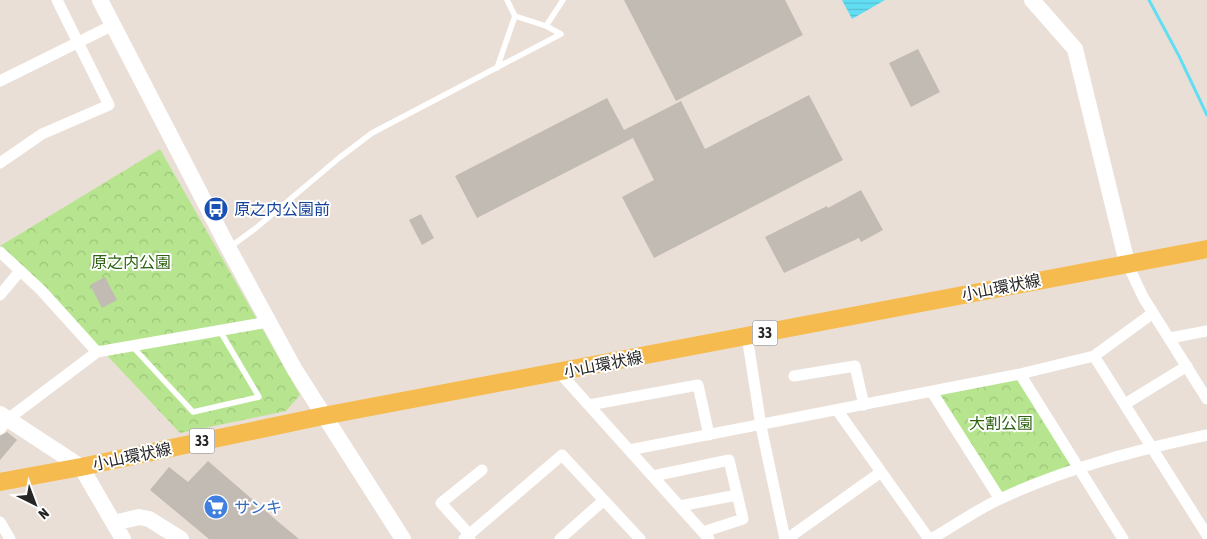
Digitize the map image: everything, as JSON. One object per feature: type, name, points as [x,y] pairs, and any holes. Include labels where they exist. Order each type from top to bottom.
[{"type":"main road","name":"小山環状線","points":[[0,482],[81,467],[323,416],[1207,249]]},
{"type":"street","points":[[0,162],[42,134],[109,105],[57,0]]},
{"type":"street","points":[[100,0],[268,322],[323,416],[403,539]]},
{"type":"street","points":[[1032,0],[1075,49],[1127,263],[1135,283],[1207,399]]},
{"type":"street","points":[[0,81],[113,25]]},
{"type":"street","points":[[0,252],[41,290],[97,352]]},
{"type":"street","points":[[0,295],[20,271]]},
{"type":"street","points":[[629,450],[932,392],[1020,374],[1094,356],[1153,313]]},
{"type":"street","points":[[123,539],[81,467],[2,421],[97,352],[268,322]]},
{"type":"street","points":[[1170,338],[1207,331]]},
{"type":"street","points":[[747,336],[761,426],[786,539],[881,472]]},
{"type":"street","points":[[1094,356],[1207,535]]},
{"type":"street","points":[[794,376],[855,366],[864,405]]},
{"type":"street","points":[[1125,404],[1187,366]]},
{"type":"street","points":[[559,372],[706,535],[743,520],[729,460],[653,476]]},
{"type":"street","points":[[1020,374],[1121,538]]},
{"type":"street","points":[[589,406],[698,385],[709,435]]},
{"type":"street","points":[[932,392],[1000,499]]},
{"type":"street","points":[[837,410],[930,539],[1000,499],[1078,469],[1152,447],[1207,435]]},
{"type":"street","points":[[482,470],[441,503],[468,537],[562,455],[640,539]]},
{"type":"street","points":[[680,506],[738,495]]},
{"type":"street","points":[[560,539],[604,500]]},
{"type":"street","points":[[114,523],[139,517],[149,519],[181,539]]},
{"type":"street","points":[[0,523],[10,539]]},
{"type":"lane","points":[[229,249],[372,133],[561,34],[546,26],[515,16],[507,0]]},
{"type":"lane","points":[[546,26],[563,0]]},
{"type":"lane","points":[[497,68],[515,16]]},
{"type":"lane","points":[[132,346],[194,412],[260,397],[220,331]]},
{"type":"green space","name":"原之内公園","points":[[160,149],[300,395],[286,411],[180,433],[101,349],[0,248],[0,246]]},
{"type":"green space","name":"大割公園","points":[[1018,376],[1074,467],[1001,495],[936,394]]},
{"type":"water","points":[[842,0],[885,0],[852,19]]},
{"type":"building","points":[[624,0],[785,0],[803,35],[676,101]]},
{"type":"building","points":[[918,49],[940,92],[911,107],[889,63]]},
{"type":"building","points":[[809,95],[843,160],[654,258],[622,197],[654,180],[633,138],[477,218],[455,176],[607,98],[624,130],[681,101],[705,149]]},
{"type":"building","points":[[861,190],[883,230],[861,242],[859,238],[784,273],[765,237],[827,206],[828,208]]},
{"type":"building","points":[[421,214],[434,238],[422,245],[409,220]]},
{"type":"building","points":[[105,277],[117,300],[102,308],[90,285]]},
{"type":"building","points":[[7,432],[17,440],[0,460],[0,436]]},
{"type":"building","name":"サンキ","points":[[208,461],[299,539],[209,539],[150,490],[169,467],[188,482]]},
{"type":"waterway","points":[[1149,0],[1179,56],[1207,115]]},
{"type":"place","name":"原之内公園前","points":[[216,209]]},
{"type":"place","name":"サンキ","points":[[216,507]]}]
